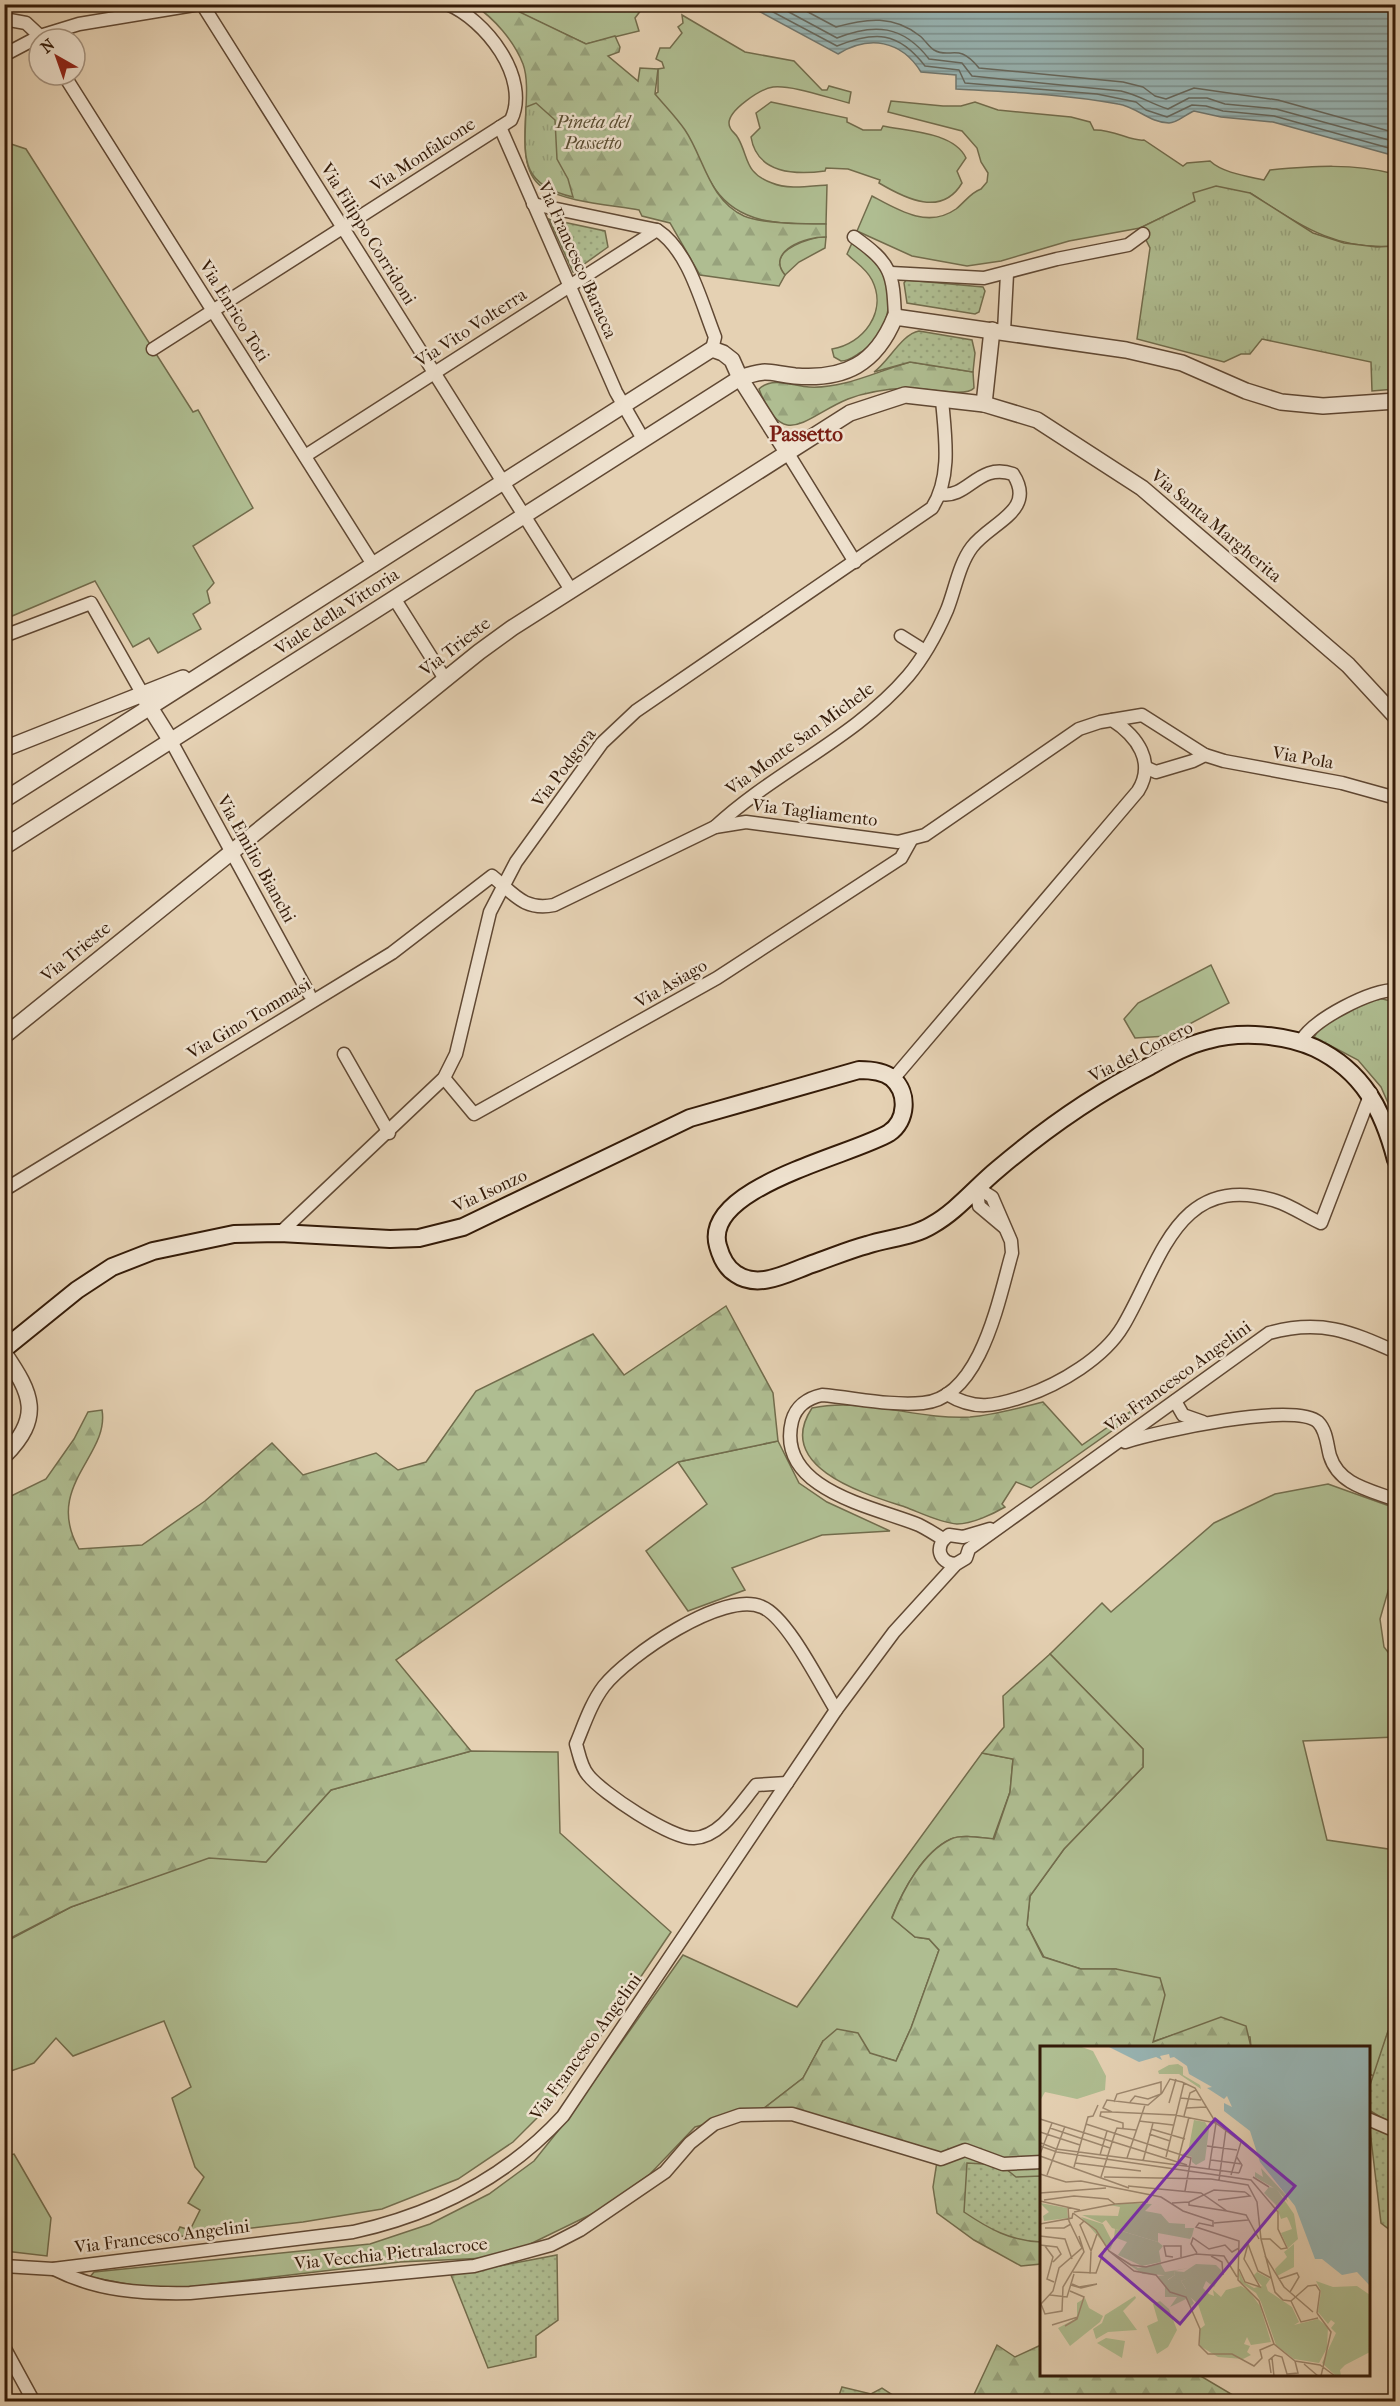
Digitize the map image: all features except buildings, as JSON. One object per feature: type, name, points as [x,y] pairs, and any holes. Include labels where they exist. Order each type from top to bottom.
[{"type":"main road","name":"Via del Conero","points":[[893,1079],[903,1096],[904,1116],[899,1124],[868,1143],[826,1157],[742,1197],[720,1220],[717,1242],[726,1265],[738,1276],[761,1281],[867,1245],[921,1232],[950,1213],[976,1187],[1026,1146],[1089,1100],[1195,1043],[1227,1036],[1304,1036],[1351,1070],[1371,1093],[1385,1122],[1395,1160]]},
{"type":"main road","name":"Via Isonzo","points":[[4,1351],[77,1290],[112,1267],[153,1251],[234,1234],[280,1233],[390,1239],[418,1238],[463,1227],[690,1118],[859,1070],[880,1072],[893,1079]]},
{"type":"street","points":[[71,27],[201,4]]},
{"type":"street","name":"Via Filippo Corridoni","points":[[201,4],[504,482]]},
{"type":"street","points":[[447,4],[475,19],[497,45],[505,60],[511,78],[514,113],[511,120],[500,127]]},
{"type":"street","points":[[4,19],[26,23],[30,27]]},
{"type":"street","points":[[4,55],[27,44]]},
{"type":"street","name":"Via Enrico Toti","points":[[72,87],[374,566]]},
{"type":"street","name":"Via Monfalcone","points":[[153,349],[500,127]]},
{"type":"street","name":"Via Francesco Baracca","points":[[500,127],[623,406]]},
{"type":"street","points":[[533,204],[657,230],[670,238],[684,263],[715,337],[712,349],[732,360],[740,378],[855,562]]},
{"type":"street","name":"Via Vito Volterra","points":[[305,456],[657,230]]},
{"type":"street","points":[[891,273],[984,278],[1007,274],[1057,259],[1128,245],[1143,234]]},
{"type":"street","points":[[854,237],[870,248],[891,273],[895,317],[1126,350],[1182,363],[1246,391],[1281,402],[1314,406],[1395,401]]},
{"type":"street","points":[[984,404],[1007,274]]},
{"type":"street","name":"Viale della Vittoria","points":[[4,847],[740,378],[762,370],[817,376],[848,370],[868,361],[877,352],[884,343],[895,317]]},
{"type":"street","name":"Viale della Vittoria","points":[[4,800],[712,349]]},
{"type":"street","name":"Via Trieste","points":[[4,1036],[231,850],[512,628],[850,413],[905,395],[984,404]]},
{"type":"street","points":[[941,494],[946,439],[942,400]]},
{"type":"street","name":"Via Santa Margherita","points":[[984,404],[1037,420],[1142,488],[1348,665],[1395,717]]},
{"type":"street","points":[[623,406],[643,439]]},
{"type":"street","name":"Via Monte San Michele","points":[[715,827],[739,805],[838,738],[889,697],[926,651],[946,611],[972,548],[1020,502],[1022,491],[1013,474],[1000,470],[980,475],[954,493],[941,494]]},
{"type":"street","points":[[504,482],[571,590]]},
{"type":"street","name":"Via Podgora","points":[[280,1233],[389,1133],[444,1078],[456,1054],[490,912],[516,862],[602,743],[636,711],[932,508],[941,494]]},
{"type":"street","points":[[394,598],[445,679]]},
{"type":"street","points":[[4,636],[91,603],[171,741]]},
{"type":"street","points":[[901,636],[926,651]]},
{"type":"street","points":[[4,749],[208,668]]},
{"type":"street","name":"Via Tagliamento","points":[[504,885],[524,903],[537,909],[554,905],[715,827],[746,822],[898,842],[911,840],[933,830],[1079,729],[1112,720],[1142,715],[1205,754]]},
{"type":"street","points":[[893,1079],[1138,791],[1147,768],[1138,744],[1112,720]]},
{"type":"street","name":"Via Emilio Bianchi","points":[[171,741],[309,994]]},
{"type":"street","points":[[1147,768],[1156,772],[1193,761],[1205,754]]},
{"type":"street","name":"Via Pola","points":[[1205,754],[1249,767],[1342,783],[1395,798]]},
{"type":"street","name":"Via Asiago","points":[[444,1078],[474,1114],[717,978],[901,858],[911,840]]},
{"type":"street","name":"Via Gino Tommasi","points":[[4,1191],[392,953],[492,876],[504,885]]},
{"type":"street","points":[[1304,1036],[1373,994],[1382,990],[1395,990]]},
{"type":"street","points":[[344,1054],[389,1133]]},
{"type":"street","points":[[947,1394],[964,1405],[998,1405],[1030,1394],[1087,1362],[1107,1347],[1123,1326],[1152,1266],[1173,1231],[1189,1212],[1208,1202],[1240,1194],[1268,1199],[1277,1201],[1321,1223],[1371,1093]]},
{"type":"street","points":[[943,1539],[920,1526],[849,1501],[825,1489],[811,1478],[801,1464],[791,1438],[796,1410],[813,1397],[822,1395],[923,1403],[937,1401],[967,1376],[984,1345],[1012,1253],[1006,1229],[992,1197],[976,1187]]},
{"type":"street","name":"Via Francesco Angelini","points":[[4,2266],[53,2269],[353,2232],[397,2222],[431,2210],[498,2173],[545,2136],[563,2116],[836,1710],[880,1649],[956,1564],[966,1558],[969,1549],[1269,1333],[1289,1328],[1327,1326],[1352,1332],[1395,1352]]},
{"type":"street","points":[[4,1351],[25,1384],[30,1404],[26,1428],[4,1456]]},
{"type":"street","points":[[1175,1401],[1182,1415],[1190,1420],[1207,1423]]},
{"type":"street","points":[[1164,1409],[1170,1430]]},
{"type":"street","points":[[1115,1445],[1207,1423],[1303,1415],[1318,1423],[1326,1437],[1337,1473],[1350,1482],[1395,1500]]},
{"type":"street","name":"Via Francesco Angelini","points":[[920,1604],[942,1558],[939,1549],[943,1539],[953,1534],[963,1537],[1000,1526]]},
{"type":"street","points":[[963,1537],[969,1549]]},
{"type":"street","points":[[942,1558],[956,1564]]},
{"type":"street","points":[[787,1783],[756,1785],[720,1827],[694,1838],[679,1835],[602,1790],[586,1772],[576,1744],[588,1713],[604,1687],[632,1659],[665,1634],[694,1620],[746,1603],[762,1607],[779,1618],[836,1710]]},
{"type":"street","name":"Via Vecchia Pietralacroce","points":[[53,2269],[80,2282],[106,2288],[160,2294],[474,2266],[515,2257],[551,2245],[580,2230],[666,2172],[690,2143],[714,2124],[740,2115],[792,2114],[812,2118],[894,2146],[941,2159],[965,2150],[1003,2164],[1022,2165],[1040,2162]]},
{"type":"street","points":[[1370,2120],[1395,2131]]},
{"type":"street","points":[[4,2347],[34,2402]]},
{"type":"green space","name":"Pineta del Passetto","points":[[503,4],[586,44],[615,36],[620,47],[619,52],[608,56],[638,81],[640,68],[658,69],[655,94],[685,130],[708,178],[732,209],[744,216],[762,221],[826,224],[826,237],[799,242],[784,252],[780,259],[780,266],[785,275],[779,286],[700,275],[670,223],[642,216],[639,210],[575,200],[542,187],[532,177],[527,163],[525,129],[527,94],[523,64],[503,31],[489,16],[474,5]]},
{"type":"green space","points":[[503,5],[645,5],[635,18],[639,31],[586,44]]},
{"type":"green space","points":[[682,15],[745,52],[794,61],[822,90],[827,90],[829,86],[851,92],[849,103],[800,90],[773,87],[739,106],[729,123],[752,169],[763,179],[785,186],[827,185],[826,224],[779,223],[750,216],[737,210],[715,189],[655,94],[658,92],[658,69],[664,68],[662,62],[656,59],[660,48],[670,48],[682,33],[678,27],[683,23]]},
{"type":"green space","points":[[891,101],[943,106],[961,106],[975,102],[998,110],[1071,117],[1090,122],[1094,130],[1144,140],[1183,166],[1187,163],[1210,161],[1228,171],[1264,180],[1270,170],[1317,167],[1364,168],[1395,174],[1395,246],[1373,246],[1335,240],[1301,225],[1250,193],[1196,201],[1140,228],[1069,241],[1001,261],[967,266],[912,256],[857,231],[872,196],[903,212],[935,217],[956,209],[981,189],[987,182],[988,173],[981,162],[977,148],[962,131],[888,112]]},
{"type":"green space","points":[[771,102],[847,118],[847,122],[863,130],[881,130],[883,126],[917,131],[941,138],[960,149],[966,158],[957,171],[962,183],[944,200],[923,202],[889,189],[879,183],[880,180],[848,169],[826,168],[825,171],[802,173],[790,172],[769,165],[755,149],[751,137],[760,128],[756,113]]},
{"type":"green space","points":[[536,103],[555,120],[557,159],[568,179],[573,197],[542,184],[533,175],[528,165],[525,139],[526,107]]},
{"type":"green space","points":[[5,142],[26,149],[193,412],[198,410],[253,508],[193,546],[214,583],[207,591],[210,603],[193,614],[201,629],[158,653],[149,638],[133,647],[95,581],[5,619],[5,575],[8,573],[4,564]]},
{"type":"green space","points":[[1216,186],[1250,193],[1313,233],[1344,243],[1377,247],[1395,246],[1395,389],[1372,391],[1371,362],[1262,339],[1250,354],[1241,354],[1224,362],[1137,339],[1150,248],[1140,228],[1195,201],[1193,193]]},
{"type":"green space","points":[[549,219],[605,231],[608,247],[573,272]]},
{"type":"green space","points":[[826,237],[825,248],[799,262],[785,275],[780,267],[783,254],[795,245]]},
{"type":"green space","points":[[852,243],[867,253],[882,272],[889,298],[888,311],[884,324],[869,346],[852,358],[841,361],[834,357],[832,349],[854,341],[870,325],[877,304],[876,292],[870,276],[847,254]]},
{"type":"green space","points":[[906,280],[983,287],[985,291],[979,312],[975,314],[907,303],[904,283]]},
{"type":"green space","points":[[919,331],[972,340],[975,353],[973,372],[910,362],[874,372],[901,342]]},
{"type":"green space","points":[[910,362],[973,372],[974,388],[962,392],[914,388],[884,390],[848,399],[808,420],[787,425],[777,420],[768,409],[759,389],[764,385],[777,382],[809,387],[835,385]]},
{"type":"green space","points":[[1211,965],[1229,1003],[1167,1036],[1135,1038],[1124,1019],[1138,1003]]},
{"type":"green space","points":[[1374,997],[1391,1001],[1390,1019],[1396,1042],[1395,1119],[1381,1087],[1358,1060],[1314,1037],[1324,1022]]},
{"type":"green space","points":[[726,1306],[773,1393],[778,1441],[678,1462],[396,1660],[471,1751],[331,1790],[266,1862],[209,1858],[71,1907],[5,1941],[5,1499],[46,1479],[74,1439],[88,1412],[102,1410],[102,1427],[97,1442],[73,1489],[69,1507],[70,1527],[79,1549],[142,1545],[205,1501],[272,1443],[303,1475],[376,1453],[398,1470],[426,1462],[476,1391],[593,1334],[624,1375]]},
{"type":"green space","points":[[1043,1402],[1082,1445],[1134,1409],[1137,1413],[1031,1488],[1016,1482],[1002,1504],[1005,1507],[995,1513],[963,1524],[938,1520],[848,1486],[829,1475],[814,1462],[804,1447],[803,1429],[812,1408],[852,1405],[930,1415],[970,1417]]},
{"type":"green space","points":[[778,1441],[799,1483],[827,1502],[890,1531],[822,1535],[732,1568],[745,1590],[688,1611],[646,1551],[707,1504],[678,1462]]},
{"type":"green space","points":[[1328,1484],[1395,1508],[1395,1567],[1380,1619],[1384,1647],[1395,1661],[1395,1737],[1303,1741],[1327,1840],[1395,1850],[1395,2035],[1388,2032],[1374,2076],[1370,2074],[1370,2046],[1251,2046],[1250,2037],[1176,2034],[1152,2042],[1156,2026],[1116,1969],[1081,1969],[1044,1957],[1027,1925],[1030,1896],[1064,1849],[1143,1767],[1143,1749],[1050,1654],[1102,1603],[1111,1612],[1214,1523],[1275,1494]]},
{"type":"green space","points":[[1050,1654],[1143,1749],[1143,1767],[1064,1849],[1030,1896],[1027,1925],[1043,1957],[1081,1969],[1116,1969],[1160,1978],[1165,1995],[1153,2042],[1221,2017],[1246,2026],[1251,2046],[1040,2046],[1040,2264],[1021,2266],[974,2240],[937,2213],[933,2187],[938,2155],[763,2109],[803,2078],[823,2041],[837,2029],[858,2033],[870,2053],[896,2061],[911,2028],[939,1950],[929,1939],[915,1937],[892,1918],[915,1873],[941,1845],[951,1839],[961,1837],[994,1839],[1010,1792],[1013,1759],[982,1753],[1004,1727],[1003,1696]]},
{"type":"green space","points":[[471,1751],[558,1752],[560,1833],[671,1932],[563,2092],[513,2142],[458,2179],[382,2209],[303,2222],[175,2237],[180,2227],[190,2230],[200,2210],[188,2203],[204,2177],[195,2167],[172,2098],[191,2087],[164,2021],[73,2056],[56,2038],[34,2063],[5,2073],[5,1942],[71,1907],[209,1857],[266,1862],[331,1790]]},
{"type":"green space","points":[[982,1753],[1013,1759],[1010,1792],[993,1839],[961,1837],[951,1839],[941,1845],[915,1873],[892,1917],[915,1937],[929,1939],[939,1950],[911,2028],[896,2061],[823,2041],[803,2078],[763,2109],[695,2127],[650,2174],[598,2211],[524,2247],[486,2258],[400,2262],[198,2286],[154,2289],[90,2277],[94,2272],[370,2244],[430,2224],[489,2194],[534,2161],[566,2121],[683,1955],[797,2007]]},
{"type":"green space","points":[[1388,2031],[1395,2035],[1395,2126],[1370,2111],[1370,2085]]},
{"type":"green space","points":[[1370,2123],[1395,2137],[1395,2234],[1381,2223]]},
{"type":"green space","points":[[14,2154],[51,2218],[47,2256],[5,2251],[5,2156]]},
{"type":"green space","points":[[967,2163],[1001,2165],[1016,2177],[1040,2176],[1040,2242],[1001,2233],[964,2212]]},
{"type":"green space","points":[[557,2255],[558,2320],[536,2336],[536,2357],[488,2368],[451,2275]]},
{"type":"green space","points":[[997,2345],[1015,2357],[1040,2345],[1040,2376],[1201,2376],[1243,2401],[971,2401]]},
{"type":"green space","points":[[842,2387],[871,2394],[882,2388],[902,2401],[837,2401]]},
{"type":"water","points":[[751,5],[1395,5],[1395,156],[1273,122],[1221,117],[1194,111],[1169,123],[1150,118],[1125,106],[1098,101],[1037,94],[956,89],[956,75],[921,72],[913,61],[894,47],[873,43],[861,44],[838,54]]},
{"type":"district","name":"Passetto","points":[[806,434]]}]
